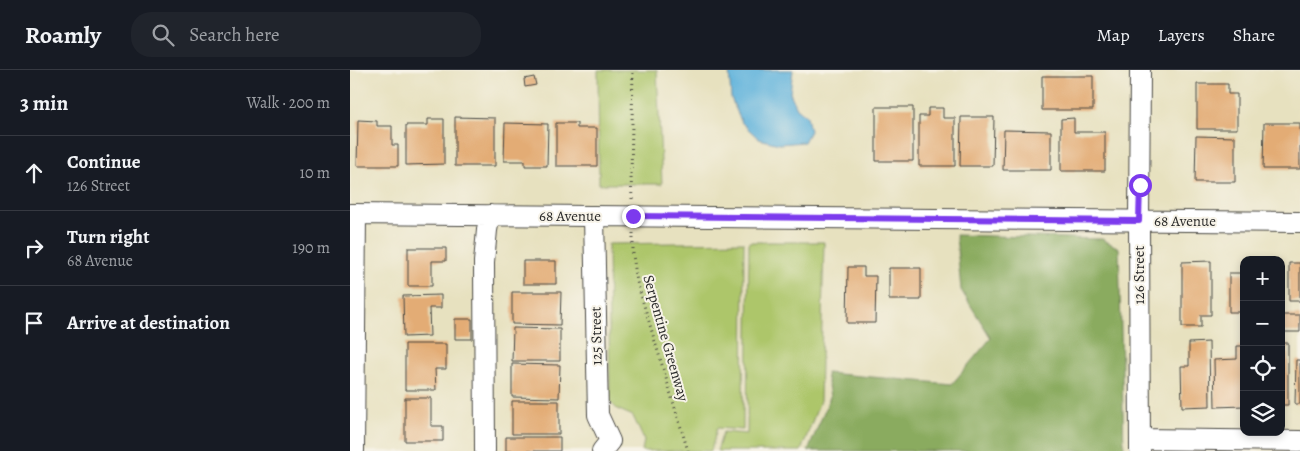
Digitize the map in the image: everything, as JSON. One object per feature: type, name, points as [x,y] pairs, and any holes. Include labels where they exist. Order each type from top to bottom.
[{"type":"street","name":"126 Street","points":[[1140,70],[1140,445]]},
{"type":"street","name":"68 Avenue","points":[[353,214],[1300,222]]},
{"type":"street","points":[[353,214],[354,451]]},
{"type":"street","points":[[485,451],[484,262],[490,215]]},
{"type":"street","name":"125 Street","points":[[594,216],[598,415],[610,441],[602,451]]},
{"type":"street","points":[[1140,445],[1300,441]]},
{"type":"path","points":[[633,70],[633,203]]},
{"type":"path","name":"Serpentine Greenway","points":[[633,229],[636,282],[688,451]]},
{"type":"green space","points":[[598,70],[657,70],[662,184],[599,184]]},
{"type":"green space","points":[[956,235],[1102,239],[1119,248],[1124,451],[808,451],[830,397],[826,373],[952,384],[991,338],[961,290]]},
{"type":"green space","points":[[744,242],[743,430],[717,428],[711,451],[642,451],[644,440],[633,416],[617,409],[610,402],[608,244]]},
{"type":"green space","points":[[749,242],[824,242],[820,401],[801,451],[717,451],[723,432],[747,434]]},
{"type":"water","points":[[729,70],[793,70],[790,93],[797,108],[807,116],[810,131],[804,142],[779,144],[759,139],[742,123],[731,98]]},
{"type":"building","points":[[1042,76],[1093,76],[1093,110],[1042,110]]},
{"type":"building","points":[[534,77],[536,85],[525,87],[524,79]]},
{"type":"building","points":[[1197,84],[1228,84],[1228,94],[1237,94],[1237,129],[1197,129]]},
{"type":"building","points":[[876,107],[913,107],[913,161],[876,161]]},
{"type":"building","points":[[928,108],[943,108],[943,118],[955,118],[955,166],[919,166],[919,116],[928,116]]},
{"type":"building","points":[[455,117],[495,118],[495,166],[455,166]]},
{"type":"building","points":[[961,117],[994,117],[993,166],[960,166]]},
{"type":"building","points":[[1074,118],[1074,132],[1105,132],[1105,171],[1061,171],[1061,119]]},
{"type":"building","points":[[428,119],[444,119],[444,164],[406,165],[406,125],[428,125]]},
{"type":"building","points":[[358,120],[377,121],[377,126],[392,126],[392,145],[398,145],[398,166],[357,166]]},
{"type":"building","points":[[505,123],[548,124],[547,166],[525,166],[525,161],[504,161]]},
{"type":"building","points":[[556,123],[577,123],[577,128],[597,128],[597,166],[556,166]]},
{"type":"building","points":[[1264,123],[1300,123],[1300,169],[1263,169]]},
{"type":"building","points":[[1004,130],[1051,131],[1051,170],[1003,170]]},
{"type":"building","points":[[1196,136],[1235,137],[1235,182],[1195,182]]},
{"type":"building","points":[[408,248],[446,248],[446,261],[432,261],[432,286],[408,286]]},
{"type":"building","points":[[523,261],[556,261],[556,284],[523,284]]},
{"type":"building","points":[[1211,261],[1211,315],[1201,315],[1201,327],[1182,327],[1182,262]]},
{"type":"building","points":[[1289,263],[1300,263],[1300,301],[1289,301]]},
{"type":"building","points":[[848,267],[864,267],[864,276],[876,276],[875,323],[847,323]]},
{"type":"building","points":[[889,268],[921,268],[921,300],[889,300]]},
{"type":"building","points":[[1229,273],[1240,273],[1240,312],[1229,312]]},
{"type":"building","points":[[512,292],[561,292],[560,325],[512,324]]},
{"type":"building","points":[[441,295],[441,308],[429,308],[430,336],[404,337],[403,296]]},
{"type":"building","points":[[1285,315],[1300,315],[1300,332],[1285,332]]},
{"type":"building","points":[[455,319],[472,319],[472,339],[455,339]]},
{"type":"building","points":[[513,328],[560,329],[560,361],[512,361]]},
{"type":"building","points":[[1209,342],[1210,406],[1182,407],[1181,366],[1189,366],[1189,343]]},
{"type":"building","points":[[1285,343],[1288,343],[1288,405],[1285,405]]},
{"type":"building","points":[[405,344],[446,344],[446,369],[435,369],[436,390],[405,390]]},
{"type":"building","points":[[1237,346],[1240,346],[1240,406],[1215,407],[1214,360],[1237,359]]},
{"type":"building","points":[[1296,360],[1300,360],[1300,404],[1295,404]]},
{"type":"building","points":[[512,364],[560,365],[559,398],[512,397]]},
{"type":"building","points":[[405,398],[431,398],[431,426],[443,426],[443,441],[405,441]]},
{"type":"building","points":[[512,401],[559,401],[559,434],[512,434]]},
{"type":"building","points":[[506,437],[560,437],[560,451],[506,451]]},
{"type":"route","points":[[633,216],[1139,221],[1140,185]]}]
